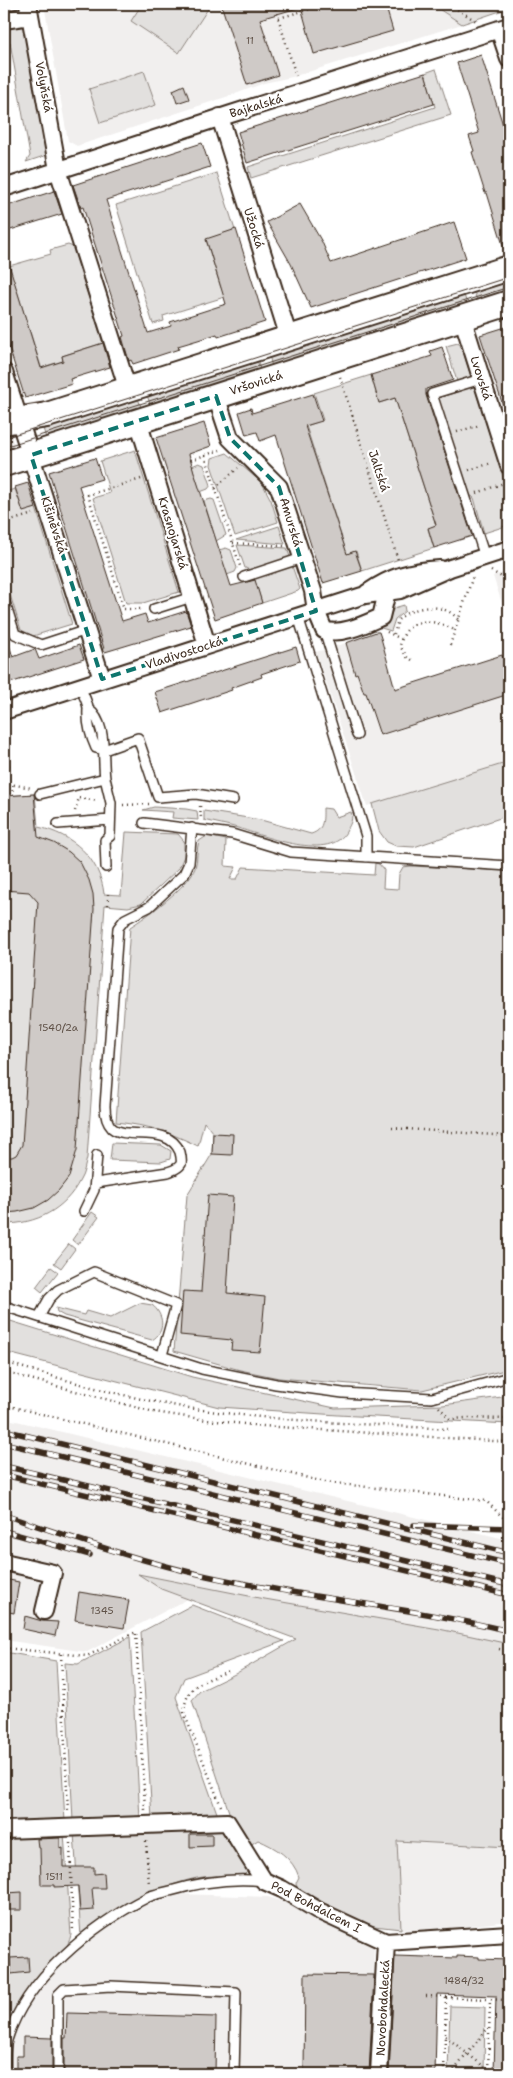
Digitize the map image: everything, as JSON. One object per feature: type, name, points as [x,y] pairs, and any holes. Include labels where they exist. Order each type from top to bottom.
[{"type":"main road","points":[[12,421],[47,415],[509,268]]},
{"type":"main road","name":"Vršovická","points":[[4,464],[509,302]]},
{"type":"street","points":[[4,20],[30,10]]},
{"type":"street","name":"Volyňská","points":[[30,10],[58,170]]},
{"type":"street","points":[[504,27],[509,60]]},
{"type":"street","name":"Bajkalská","points":[[4,188],[504,27]]},
{"type":"street","name":"Užocká","points":[[220,117],[288,338]]},
{"type":"street","points":[[58,170],[128,390]]},
{"type":"street","name":"Lvovská","points":[[462,317],[508,462]]},
{"type":"street","name":"Kišiněvská","points":[[4,372],[12,421],[31,455],[102,679]]},
{"type":"street","name":"Amurská","points":[[216,396],[226,431],[236,445],[279,487],[313,590],[315,611]]},
{"type":"street","name":"Krasnojarská","points":[[138,420],[207,646]]},
{"type":"street","name":"Vladivostocká","points":[[364,595],[389,579],[420,570],[450,568],[484,562],[509,549]]},
{"type":"street","name":"Vladivostocká","points":[[4,711],[364,595],[387,592],[417,584],[450,568]]},
{"type":"street","points":[[315,611],[324,630],[333,633],[368,623],[381,616],[387,592]]},
{"type":"street","points":[[4,1562],[53,1573],[44,1611]]},
{"type":"street","points":[[4,1830],[227,1822]]},
{"type":"street","name":"Pod Bohdalcem I","points":[[227,1822],[264,1881],[282,1889],[319,1911],[386,1942],[509,1934]]},
{"type":"street","name":"Novobohdalecká","points":[[379,2074],[386,1942]]},
{"type":"lane","points":[[481,379],[432,394],[466,496],[484,562]]},
{"type":"lane","points":[[244,577],[300,552]]},
{"type":"lane","points":[[154,609],[192,597]]},
{"type":"lane","points":[[4,599],[15,634],[41,645],[87,630]]},
{"type":"lane","points":[[315,611],[319,628],[326,636],[357,735]]},
{"type":"lane","points":[[298,616],[366,836],[366,857]]},
{"type":"lane","points":[[80,686],[88,709],[86,715],[96,748],[104,750],[138,738],[158,797],[196,794],[233,800]]},
{"type":"lane","points":[[104,750],[105,778],[111,803],[110,836],[105,840],[106,868]]},
{"type":"lane","points":[[40,794],[105,778]]},
{"type":"lane","points":[[58,824],[110,820]]},
{"type":"lane","points":[[144,823],[232,834],[291,852],[509,866]]},
{"type":"lane","points":[[96,1183],[168,1172],[175,1170],[181,1164],[182,1159],[179,1149],[167,1139],[151,1134],[120,1131],[112,1127],[106,1116],[105,1106],[118,928],[125,919],[150,906],[184,874],[189,863],[192,828]]},
{"type":"lane","points":[[84,1211],[96,1183],[97,1155]]},
{"type":"lane","points":[[39,1317],[49,1299],[58,1290],[94,1272],[176,1305],[162,1356]]},
{"type":"lane","points":[[4,1306],[202,1369],[276,1384],[343,1393],[432,1398],[509,1377]]},
{"type":"lane","points":[[5,2074],[6,2042],[23,2005],[48,1972],[74,1946],[102,1925],[150,1897],[188,1886],[224,1880],[246,1879],[264,1881]]},
{"type":"lane","points":[[58,2074],[58,1995],[64,1989],[111,1986],[236,1992],[234,2074]]},
{"type":"path","points":[[274,4],[296,76]]},
{"type":"path","points":[[279,18],[327,4]]},
{"type":"path","points":[[449,4],[477,22]]},
{"type":"path","name":"Jaltská","points":[[339,376],[399,563]]},
{"type":"path","points":[[445,436],[494,420]]},
{"type":"path","points":[[190,460],[236,445]]},
{"type":"path","points":[[205,455],[244,577]]},
{"type":"path","points":[[215,488],[249,458]]},
{"type":"path","points":[[458,474],[508,462]]},
{"type":"path","points":[[154,609],[124,609],[88,495],[155,474]]},
{"type":"path","points":[[466,496],[509,482]]},
{"type":"path","points":[[4,523],[39,512]]},
{"type":"path","points":[[233,542],[300,552]]},
{"type":"path","points":[[450,645],[473,576],[484,562],[509,581]]},
{"type":"path","points":[[394,634],[398,620],[414,610],[424,608],[442,609],[455,615],[459,621]]},
{"type":"path","points":[[412,660],[407,657],[400,646],[405,630],[410,626],[433,622],[440,623],[456,631]]},
{"type":"path","points":[[4,767],[10,765]]},
{"type":"path","points":[[12,785],[13,796]]},
{"type":"path","points":[[125,805],[143,806]]},
{"type":"path","points":[[201,809],[201,820]]},
{"type":"path","points":[[504,816],[509,827]]},
{"type":"path","points":[[108,894],[108,905]]},
{"type":"path","points":[[392,1128],[509,1136]]},
{"type":"path","points":[[4,1362],[157,1402],[208,1411],[265,1418],[448,1429]]},
{"type":"path","points":[[4,1372],[154,1412],[207,1420],[262,1426],[509,1442]]},
{"type":"path","points":[[4,1405],[325,1482],[486,1501],[509,1523]]},
{"type":"path","points":[[446,1415],[450,1419],[509,1419]]},
{"type":"path","points":[[4,1648],[87,1656],[136,1632],[149,1889]]},
{"type":"path","points":[[499,1649],[509,1651]]},
{"type":"path","points":[[61,1654],[74,1946]]},
{"type":"path","points":[[227,1822],[184,1713],[185,1698],[192,1687],[228,1672]]},
{"type":"path","points":[[426,1996],[507,2000]]},
{"type":"path","points":[[444,2074],[446,1997]]},
{"type":"path","points":[[488,2074],[490,1999]]},
{"type":"path","points":[[451,2074],[489,2027]]},
{"type":"path","points":[[445,2036],[488,2069]]},
{"type":"highlighted area","points":[[216,396],[230,438],[279,487],[316,611],[102,679],[31,455]]},
{"type":"shaded area","points":[[44,4],[431,4],[462,24],[292,77],[264,83],[77,146],[68,141]]},
{"type":"shaded area","points":[[142,4],[211,4],[179,53],[131,21]]},
{"type":"shaded area","points":[[431,4],[509,4],[509,8],[462,24]]},
{"type":"shaded area","points":[[4,25],[23,25],[26,31],[47,155],[26,162],[30,156],[10,42],[4,42]]},
{"type":"shaded area","points":[[436,69],[451,115],[251,178],[248,167],[435,107],[425,73]]},
{"type":"shaded area","points":[[144,71],[156,105],[100,123],[89,89]]},
{"type":"shaded area","points":[[217,173],[235,230],[206,240],[221,288],[231,295],[163,316],[164,321],[153,324],[116,205]]},
{"type":"shaded area","points":[[68,245],[73,247],[103,343],[62,356],[63,361],[46,366],[47,372],[43,373],[9,266],[51,254],[50,250]]},
{"type":"shaded area","points":[[509,273],[509,297],[479,307],[472,285]]},
{"type":"shaded area","points":[[462,289],[469,310],[273,372],[268,350]]},
{"type":"shaded area","points":[[458,343],[462,348],[509,496],[509,525],[484,533],[474,498],[466,492],[435,399],[460,391],[446,346]]},
{"type":"shaded area","points":[[255,354],[264,375],[152,410],[145,389]]},
{"type":"shaded area","points":[[371,375],[379,403],[395,398],[436,525],[428,529],[434,548],[362,571],[356,551],[347,554],[306,426],[323,420],[314,393]]},
{"type":"shaded area","points":[[136,392],[143,413],[40,442],[39,440],[46,438],[41,422]]},
{"type":"shaded area","points":[[10,431],[15,448],[4,452],[4,433]]},
{"type":"shaded area","points":[[135,450],[179,592],[143,603],[126,603],[93,498],[110,493],[100,461]]},
{"type":"shaded area","points":[[227,453],[262,483],[271,500],[278,522],[235,536],[211,465],[212,458]]},
{"type":"shaded area","points":[[199,463],[204,465],[211,485],[208,489],[200,492],[192,466]]},
{"type":"shaded area","points":[[15,489],[23,511],[36,508],[72,624],[33,636],[21,630],[4,575],[4,492]]},
{"type":"shaded area","points":[[214,500],[226,535],[216,541],[204,501]]},
{"type":"shaded area","points":[[279,526],[285,544],[236,540]]},
{"type":"shaded area","points":[[237,545],[287,548],[290,557],[250,570],[245,568]]},
{"type":"shaded area","points":[[226,548],[231,550],[237,568],[235,572],[227,575],[219,550]]},
{"type":"shaded area","points":[[292,566],[300,589],[262,603],[254,578]]},
{"type":"shaded area","points":[[509,571],[509,625],[493,576]]},
{"type":"shaded area","points":[[404,605],[405,611],[395,619],[391,631],[378,627],[388,620],[394,608]]},
{"type":"shaded area","points":[[346,643],[347,648],[350,647],[348,650],[349,654],[352,655],[350,656],[351,661],[354,662],[351,663],[353,668],[356,668],[353,669],[355,674],[357,673],[364,693],[366,693],[380,736],[509,694],[509,762],[367,806],[316,652]]},
{"type":"shaded area","points":[[509,762],[509,815],[414,847],[396,846],[387,842],[379,831],[372,804]]},
{"type":"shaded area","points":[[35,794],[38,827],[62,835],[82,850],[97,869],[104,894],[121,895],[126,832],[178,834],[184,841],[184,856],[179,868],[141,904],[128,907],[105,905],[87,1158],[83,1172],[74,1191],[58,1207],[38,1218],[4,1224],[4,796]]},
{"type":"shaded area","points":[[154,807],[197,811],[198,820],[172,818],[173,812],[143,810]]},
{"type":"shaded area","points":[[323,808],[331,809],[336,817],[351,812],[352,814],[347,830],[339,840],[327,845],[313,846],[280,841],[204,820],[204,811],[261,820],[311,834],[321,827]]},
{"type":"shaded area","points":[[207,836],[226,840],[225,866],[236,867],[230,879],[237,879],[243,867],[374,875],[375,863],[379,864],[384,870],[383,888],[398,889],[399,874],[403,867],[509,871],[509,1369],[422,1390],[279,1378],[240,1370],[174,1351],[187,1195],[212,1154],[213,1133],[204,1122],[198,1146],[158,1130],[116,1122],[130,927],[156,909],[185,883],[195,868],[199,841]]},
{"type":"shaded area","points":[[112,1143],[161,1145],[171,1151],[170,1159],[161,1162],[110,1160]]},
{"type":"shaded area","points":[[92,1212],[99,1217],[78,1245],[72,1240]]},
{"type":"shaded area","points":[[69,1244],[75,1249],[61,1268],[54,1263]]},
{"type":"shaded area","points":[[51,1267],[58,1272],[42,1292],[36,1287]]},
{"type":"shaded area","points":[[140,1303],[152,1305],[161,1318],[160,1332],[152,1340],[64,1316],[57,1312],[56,1308],[84,1315],[86,1311],[110,1318]]},
{"type":"shaded area","points":[[4,1319],[192,1377],[335,1408],[443,1405],[509,1396],[509,1424],[219,1407],[4,1352]]},
{"type":"shaded area","points":[[4,1418],[509,1540],[509,1644],[439,1629],[140,1575],[161,1589],[188,1599],[87,1652],[4,1640]]},
{"type":"shaded area","points":[[138,1574],[259,1598],[439,1629],[509,1644],[509,1847],[397,1841],[401,1929],[365,1925],[297,1891],[296,1883],[299,1877],[292,1864],[283,1854],[258,1840],[247,1847],[229,1812],[192,1700],[200,1691],[235,1674],[296,1639],[161,1589]]},
{"type":"shaded area","points":[[192,1605],[284,1641],[184,1678],[176,1697],[218,1816],[152,1819],[141,1632]]},
{"type":"shaded area","points":[[130,1637],[140,1819],[73,1821],[65,1663],[78,1664]]},
{"type":"shaded area","points":[[4,1652],[56,1661],[65,1822],[4,1825]]},
{"type":"shaded area","points":[[218,1828],[227,1831],[249,1866],[243,1876],[202,1877],[181,1882],[136,1902],[81,1937],[74,1833]]},
{"type":"shaded area","points":[[64,1833],[71,1935],[64,1951],[33,1982],[13,2018],[5,2025],[4,1835]]},
{"type":"shaded area","points":[[397,1841],[509,1847],[508,1921],[426,1931],[401,1929]]},
{"type":"shaded area","points":[[178,1894],[268,1897],[285,1902],[374,1944],[372,2074],[9,2074],[9,2053],[13,2038],[38,1988],[73,1953],[101,1930],[142,1906]]},
{"type":"shaded area","points":[[450,2006],[485,2007],[484,2074],[448,2074]]},
{"type":"building","points":[[221,4],[385,4],[393,31],[314,54],[301,7],[260,19],[278,75],[247,85]]},
{"type":"building","points":[[481,55],[509,144],[509,255],[506,255],[472,152],[474,151],[469,136],[479,133],[457,63]]},
{"type":"building","points":[[425,73],[434,104],[247,163],[238,132]]},
{"type":"building","points":[[184,85],[189,99],[177,103],[173,90]]},
{"type":"building","points":[[202,143],[210,167],[106,200],[148,333],[171,326],[170,322],[226,304],[206,239],[236,229],[265,322],[218,337],[217,334],[178,346],[179,349],[133,364],[131,360],[129,361],[122,337],[124,336],[83,207],[81,208],[73,185]]},
{"type":"building","points":[[54,191],[62,214],[4,232],[4,207]]},
{"type":"building","points":[[300,204],[322,242],[331,263],[454,222],[466,258],[311,308],[291,264],[267,222]]},
{"type":"building","points":[[4,258],[7,258],[41,368],[63,361],[62,356],[103,343],[110,367],[70,379],[72,384],[25,398],[4,332]]},
{"type":"building","points":[[509,326],[509,417],[507,418],[480,335]]},
{"type":"building","points":[[442,347],[453,380],[426,389],[426,395],[472,536],[434,548],[428,528],[436,525],[395,398],[379,403],[371,375],[432,356],[430,351]]},
{"type":"building","points":[[313,394],[322,421],[305,426],[347,554],[355,551],[362,571],[323,583],[276,435],[260,441],[257,432],[246,435],[239,412],[251,408],[252,413]]},
{"type":"building","points":[[204,423],[211,446],[189,454],[194,472],[231,586],[255,580],[262,603],[215,619],[156,438]]},
{"type":"building","points":[[95,458],[102,479],[79,486],[122,621],[145,614],[148,623],[186,611],[191,626],[105,652],[49,472]]},
{"type":"building","points":[[28,483],[36,508],[23,512],[15,487]]},
{"type":"building","points":[[379,632],[381,638],[395,689],[502,655],[509,675],[509,694],[380,735],[366,693],[364,693],[357,673],[355,674],[346,643]]},
{"type":"building","points":[[4,636],[6,636],[13,657],[35,649],[39,659],[79,645],[84,659],[4,685]]},
{"type":"building","points":[[296,647],[300,661],[261,674],[262,677],[231,688],[232,690],[162,713],[155,692]]},
{"type":"building","points":[[34,794],[38,837],[54,843],[69,852],[80,862],[89,880],[93,894],[94,909],[77,1150],[69,1177],[48,1200],[34,1208],[4,1213],[4,1157],[16,1155],[22,1145],[38,902],[29,892],[4,890],[4,796]]},
{"type":"building","points":[[213,1133],[233,1134],[232,1155],[212,1154]]},
{"type":"building","points":[[208,1195],[233,1197],[227,1293],[265,1297],[260,1352],[231,1350],[232,1340],[180,1335],[183,1291],[201,1292]]},
{"type":"building","points":[[4,1579],[19,1582],[14,1613],[4,1611]]},
{"type":"building","points":[[79,1592],[129,1600],[124,1628],[75,1620]]},
{"type":"building","points":[[25,1616],[42,1621],[58,1622],[55,1636],[23,1629]]},
{"type":"building","points":[[190,1834],[212,1834],[212,1846],[190,1847]]},
{"type":"building","points":[[60,1838],[60,1849],[63,1848],[63,1867],[94,1867],[94,1874],[104,1873],[105,1888],[92,1888],[94,1910],[80,1911],[78,1886],[54,1887],[54,1885],[41,1885],[40,1848],[38,1848],[37,1839]]},
{"type":"building","points":[[22,1892],[22,1910],[8,1910],[7,1893]]},
{"type":"building","points":[[395,1956],[457,1958],[457,1956],[509,1960],[509,2074],[494,2074],[496,1996],[437,1994],[435,2074],[389,2074]]},
{"type":"building","points":[[28,1957],[29,1972],[11,1974],[10,1958]]},
{"type":"building","points":[[305,1974],[374,1975],[369,2074],[304,2074]]},
{"type":"building","points":[[67,2013],[216,2017],[215,2074],[64,2074],[64,2038],[66,2038]]},
{"type":"building","points":[[23,2037],[52,2038],[52,2074],[16,2074],[16,2056],[23,2056]]},
{"type":"tram line","points":[[4,438],[509,277]]},
{"type":"tram line","points":[[4,447],[509,287]]},
{"type":"railway","points":[[4,1430],[509,1553]]},
{"type":"railway","points":[[4,1443],[509,1564]]},
{"type":"railway","points":[[4,1466],[509,1585]]},
{"type":"railway","points":[[4,1475],[509,1595]]},
{"type":"railway","points":[[4,1515],[130,1556],[207,1576],[434,1615],[509,1631]]},
{"type":"railway","points":[[414,1525],[509,1528]]},
{"type":"railway","points":[[4,1531],[90,1555]]}]
